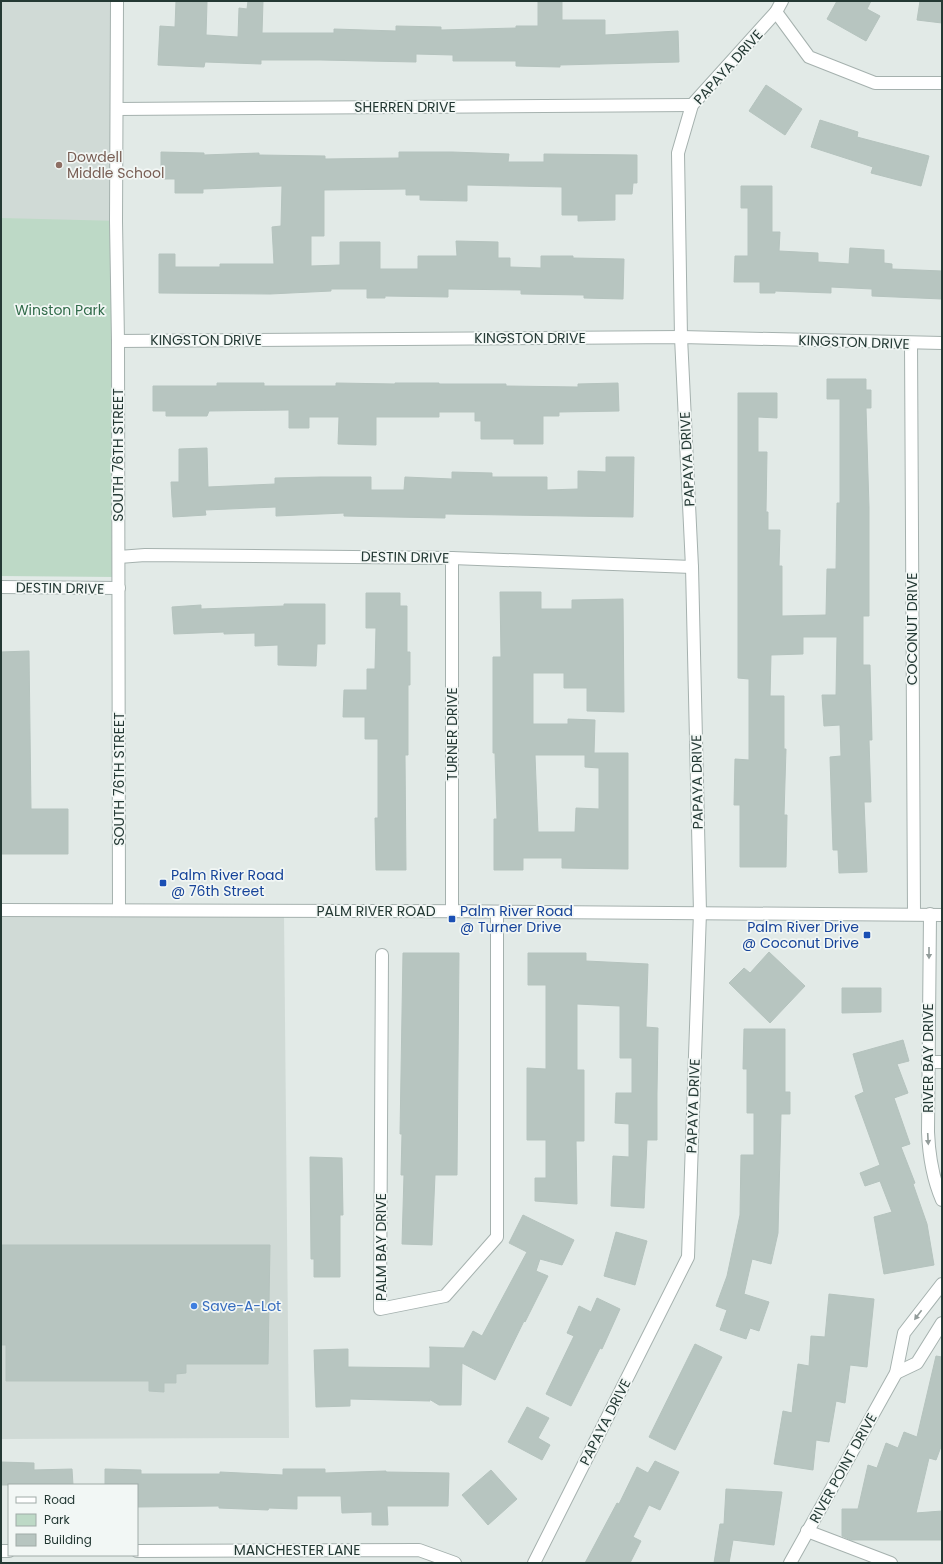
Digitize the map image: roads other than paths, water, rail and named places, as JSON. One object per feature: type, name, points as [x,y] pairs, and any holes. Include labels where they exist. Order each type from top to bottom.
[{"type":"street","name":"SOUTH 76TH STREET","points":[[117,1],[116,221],[119,557],[119,910]]},
{"type":"street","name":"PAPAYA DRIVE","points":[[534,1563],[688,1257],[700,912],[692,567],[681,337],[678,153],[692,105],[776,12],[782,1]]},
{"type":"street","points":[[776,12],[809,57],[875,83],[942,83]]},
{"type":"street","name":"SHERREN DRIVE","points":[[117,109],[692,105]]},
{"type":"street","name":"KINGSTON DRIVE","points":[[118,341],[681,337],[942,343]]},
{"type":"street","name":"COCONUT DRIVE","points":[[911,343],[914,914]]},
{"type":"street","name":"DESTIN DRIVE","points":[[119,557],[153,555],[452,558],[692,567]]},
{"type":"street","name":"TURNER DRIVE","points":[[452,558],[452,911]]},
{"type":"street","name":"DESTIN DRIVE","points":[[1,587],[119,588]]},
{"type":"street","name":"PALM RIVER ROAD","points":[[1,910],[700,912],[942,915]]},
{"type":"street","name":"PALM BAY DRIVE","points":[[382,955],[380,1309],[445,1296],[497,1237],[497,912]]},
{"type":"street","name":"RIVER BAY DRIVE","points":[[930,914],[928,1132],[930,1160],[942,1200]]},
{"type":"street","points":[[928,1062],[942,1062]]},
{"type":"street","name":"RIVER POINT DRIVE","points":[[790,1563],[896,1373],[904,1333],[942,1284]]},
{"type":"street","points":[[896,1373],[917,1363],[942,1323]]},
{"type":"street","points":[[807,1531],[891,1563]]},
{"type":"street","name":"MANCHESTER LANE","points":[[138,1551],[419,1550],[455,1563]]},
{"type":"place","name":"Dowdell Middle School","points":[[59,165]]},
{"type":"place","name":"Palm River Road @ 76th Street","points":[[163,883]]},
{"type":"place","name":"Palm River Road @ Turner Drive","points":[[452,919]]},
{"type":"place","name":"Palm River Drive @ Coconut Drive","points":[[867,935]]},
{"type":"place","name":"Save-A-Lot","points":[[194,1306]]},
{"type":"park label","name":"Winston Park","points":[[60,310]]}]
